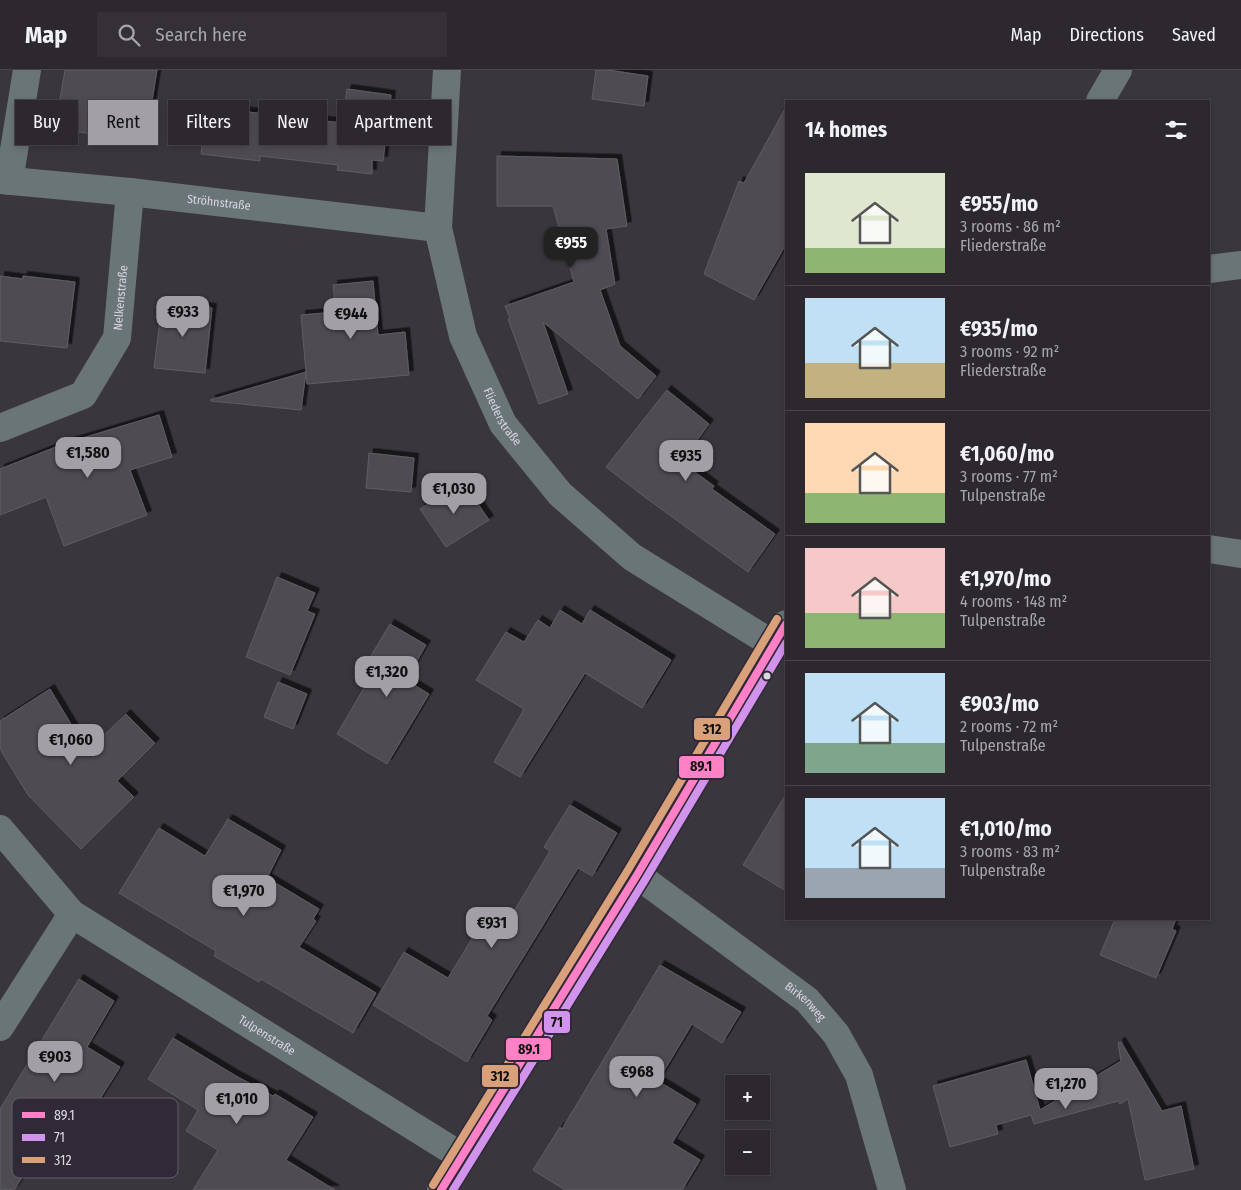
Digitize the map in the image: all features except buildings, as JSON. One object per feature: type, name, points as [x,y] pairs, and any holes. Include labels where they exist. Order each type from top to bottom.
[{"type":"street","points":[[4,180],[27,70]]},
{"type":"street","name":"Fliederstraße","points":[[446,70],[438,228],[463,336],[503,424],[560,494],[632,557],[780,634]]},
{"type":"street","points":[[1101,100],[1118,70]]},
{"type":"street","name":"Ströhnstraße","points":[[4,180],[130,192],[438,228]]},
{"type":"street","name":"Nelkenstraße","points":[[0,428],[83,395],[117,338],[130,192]]},
{"type":"street","points":[[1210,269],[1241,264]]},
{"type":"street","points":[[1210,549],[1241,554]]},
{"type":"street","points":[[441,1190],[637,875],[780,634]]},
{"type":"street","name":"Tulpenstraße","points":[[0,829],[72,914],[462,1156]]},
{"type":"street","name":"Birkenweg","points":[[637,875],[807,1000],[836,1034],[859,1075],[892,1190]]},
{"type":"street","points":[[0,1027],[72,914]]},
{"type":"transit line","name":"312","points":[[433,1185],[628,870],[777,619]]},
{"type":"transit line","name":"89.1","points":[[441,1190],[637,875],[785,626]]},
{"type":"transit line","name":"71","points":[[453,1190],[645,880],[785,645]]}]
